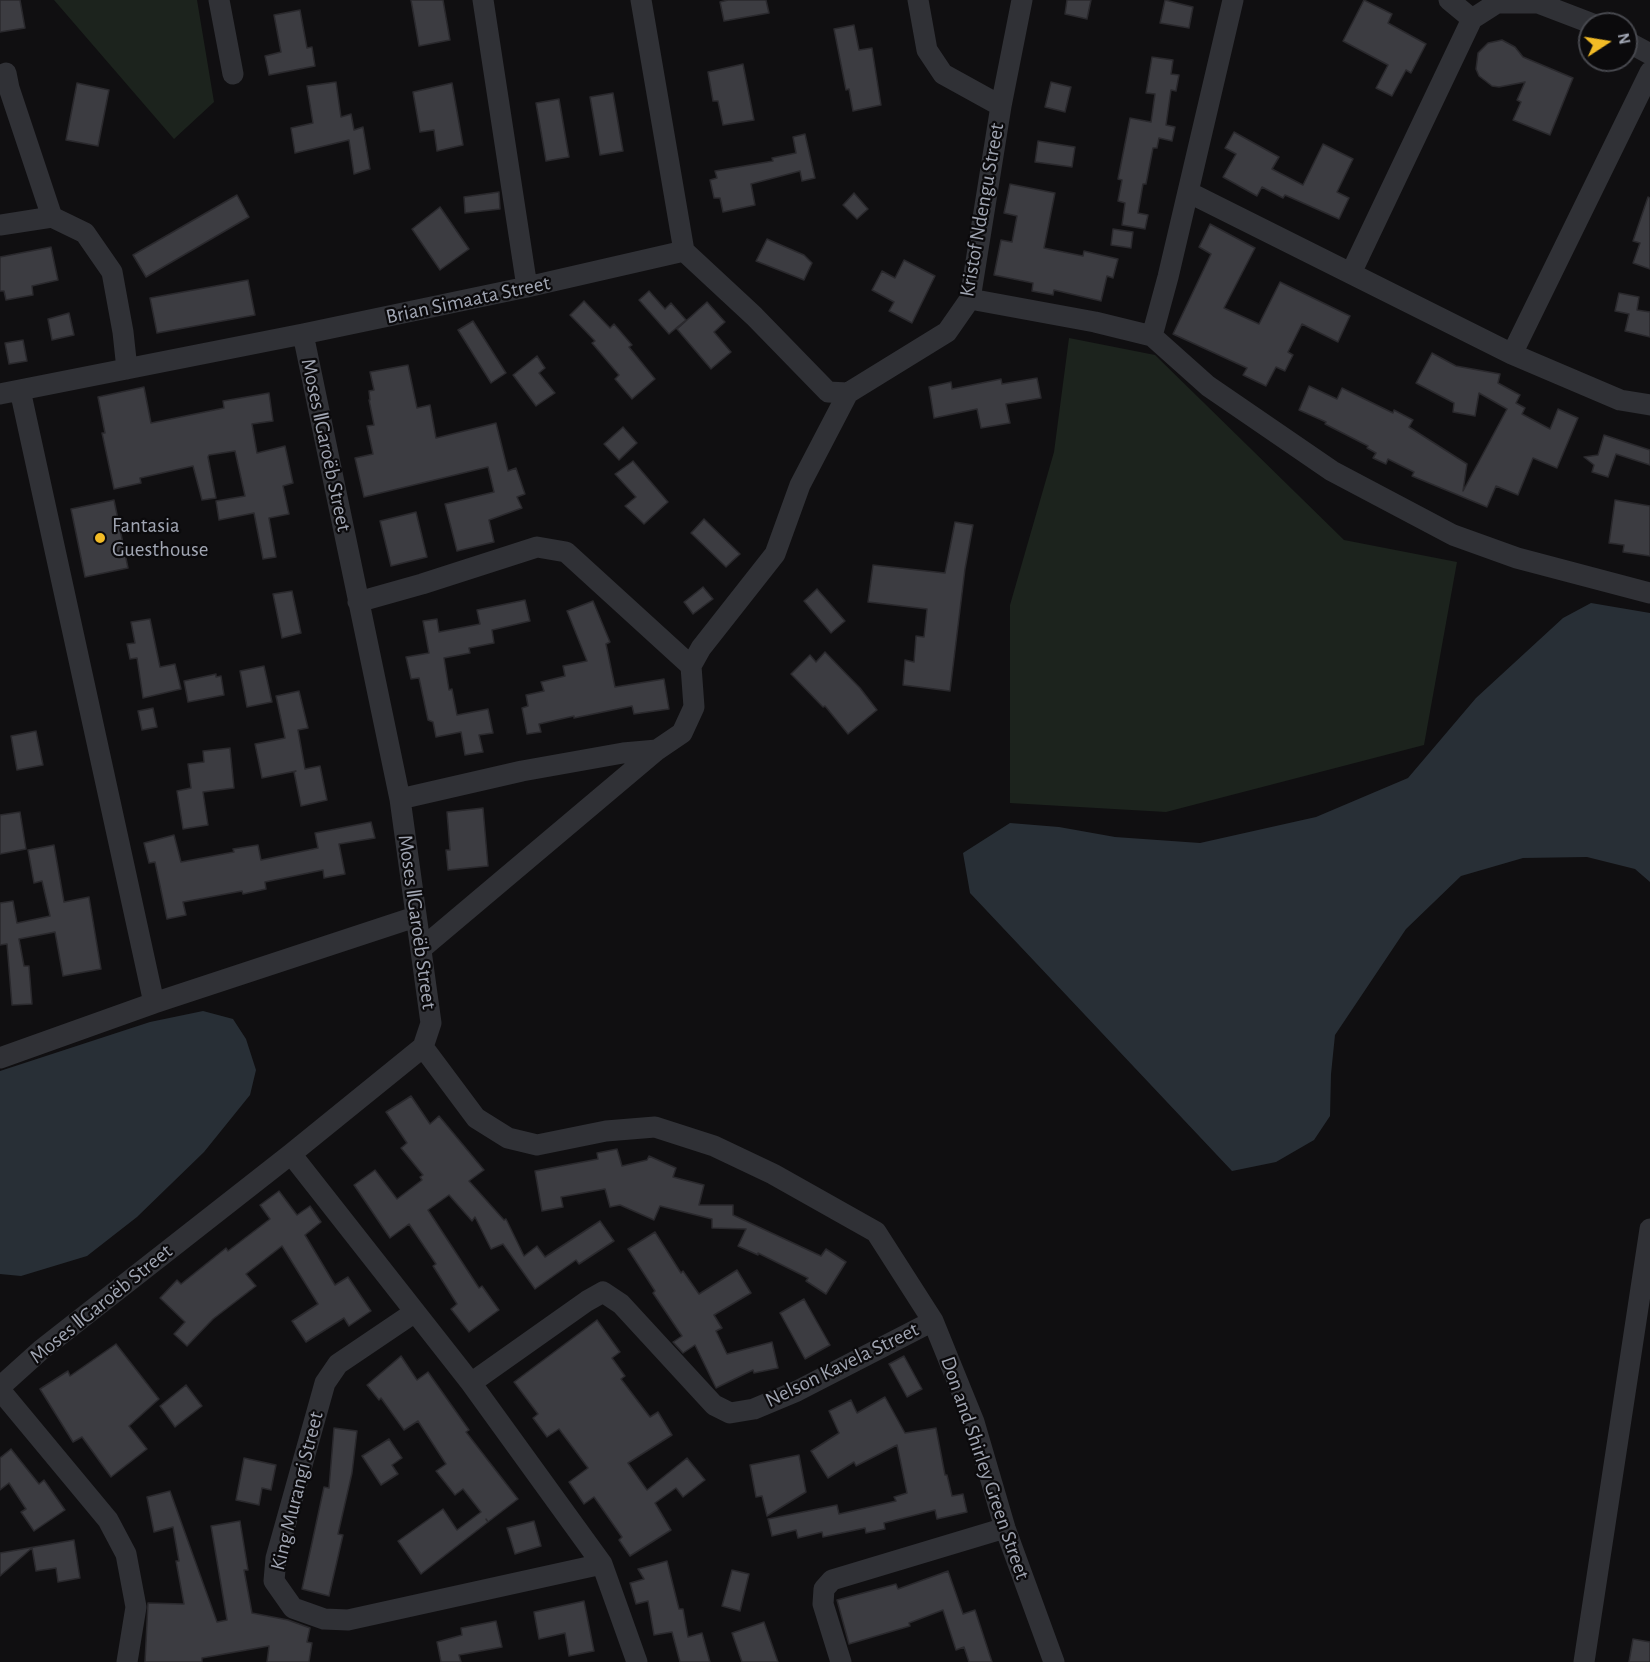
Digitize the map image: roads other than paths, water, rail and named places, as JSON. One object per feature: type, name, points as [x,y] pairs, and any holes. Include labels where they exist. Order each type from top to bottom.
[{"type":"street","points":[[219,0],[233,74]]},
{"type":"street","points":[[483,0],[527,287]]},
{"type":"street","points":[[421,949],[657,750],[682,733],[694,707],[691,666],[701,648],[775,554],[800,485],[848,393],[828,392],[754,316],[684,251],[641,0]]},
{"type":"street","points":[[918,0],[927,50],[943,74],[1001,106]]},
{"type":"street","name":"Kristof Ndengu Street","points":[[848,393],[947,332],[970,299],[1001,106],[1022,0]]},
{"type":"street","points":[[1152,336],[1233,0]]},
{"type":"street","points":[[1449,0],[1472,19]]},
{"type":"street","points":[[1351,273],[1472,19],[1497,3],[1538,3],[1578,18]]},
{"type":"street","points":[[1512,354],[1650,72]]},
{"type":"street","points":[[6,73],[52,217]]},
{"type":"street","points":[[1188,192],[1512,354],[1620,400],[1650,405]]},
{"type":"street","points":[[0,225],[52,217],[85,233],[112,272],[127,369]]},
{"type":"street","name":"Brian Simaata Street","points":[[10,392],[303,334],[684,251]]},
{"type":"street","points":[[970,299],[1095,322],[1152,336],[1208,386],[1332,471],[1453,535],[1517,558],[1650,593]]},
{"type":"street","name":"Moses ǁGaroëb Street","points":[[0,1389],[41,1350],[291,1154],[423,1047],[432,1023],[415,917],[400,799],[303,334]]},
{"type":"street","points":[[10,392],[154,1003]]},
{"type":"street","points":[[358,602],[537,547],[566,552],[691,666]]},
{"type":"street","points":[[400,799],[522,771],[623,753],[657,750]]},
{"type":"street","points":[[0,1058],[154,1003],[415,917]]},
{"type":"street","name":"Don and Shirley Green Street","points":[[423,1047],[477,1118],[508,1138],[537,1145],[606,1131],[656,1127],[714,1146],[823,1201],[876,1232],[933,1321],[974,1422],[1005,1528],[1054,1662]]},
{"type":"street","points":[[291,1154],[471,1383],[602,1564],[637,1662]]},
{"type":"street","points":[[1584,1662],[1650,1228]]},
{"type":"street","name":"Nelson Kavela Street","points":[[471,1383],[586,1301],[603,1292],[621,1304],[714,1405],[730,1413],[754,1409],[797,1391],[933,1321]]},
{"type":"street","name":"King Murangi Street","points":[[415,1312],[338,1364],[325,1383],[276,1558],[274,1581],[293,1608],[324,1619],[348,1620],[602,1564]]},
{"type":"street","points":[[0,1389],[108,1520],[126,1554],[136,1608],[127,1662]]},
{"type":"street","points":[[841,1662],[823,1604],[824,1589],[832,1580],[1005,1528]]},
{"type":"place","name":"Fantasia Guesthouse","points":[[100,538]]}]
